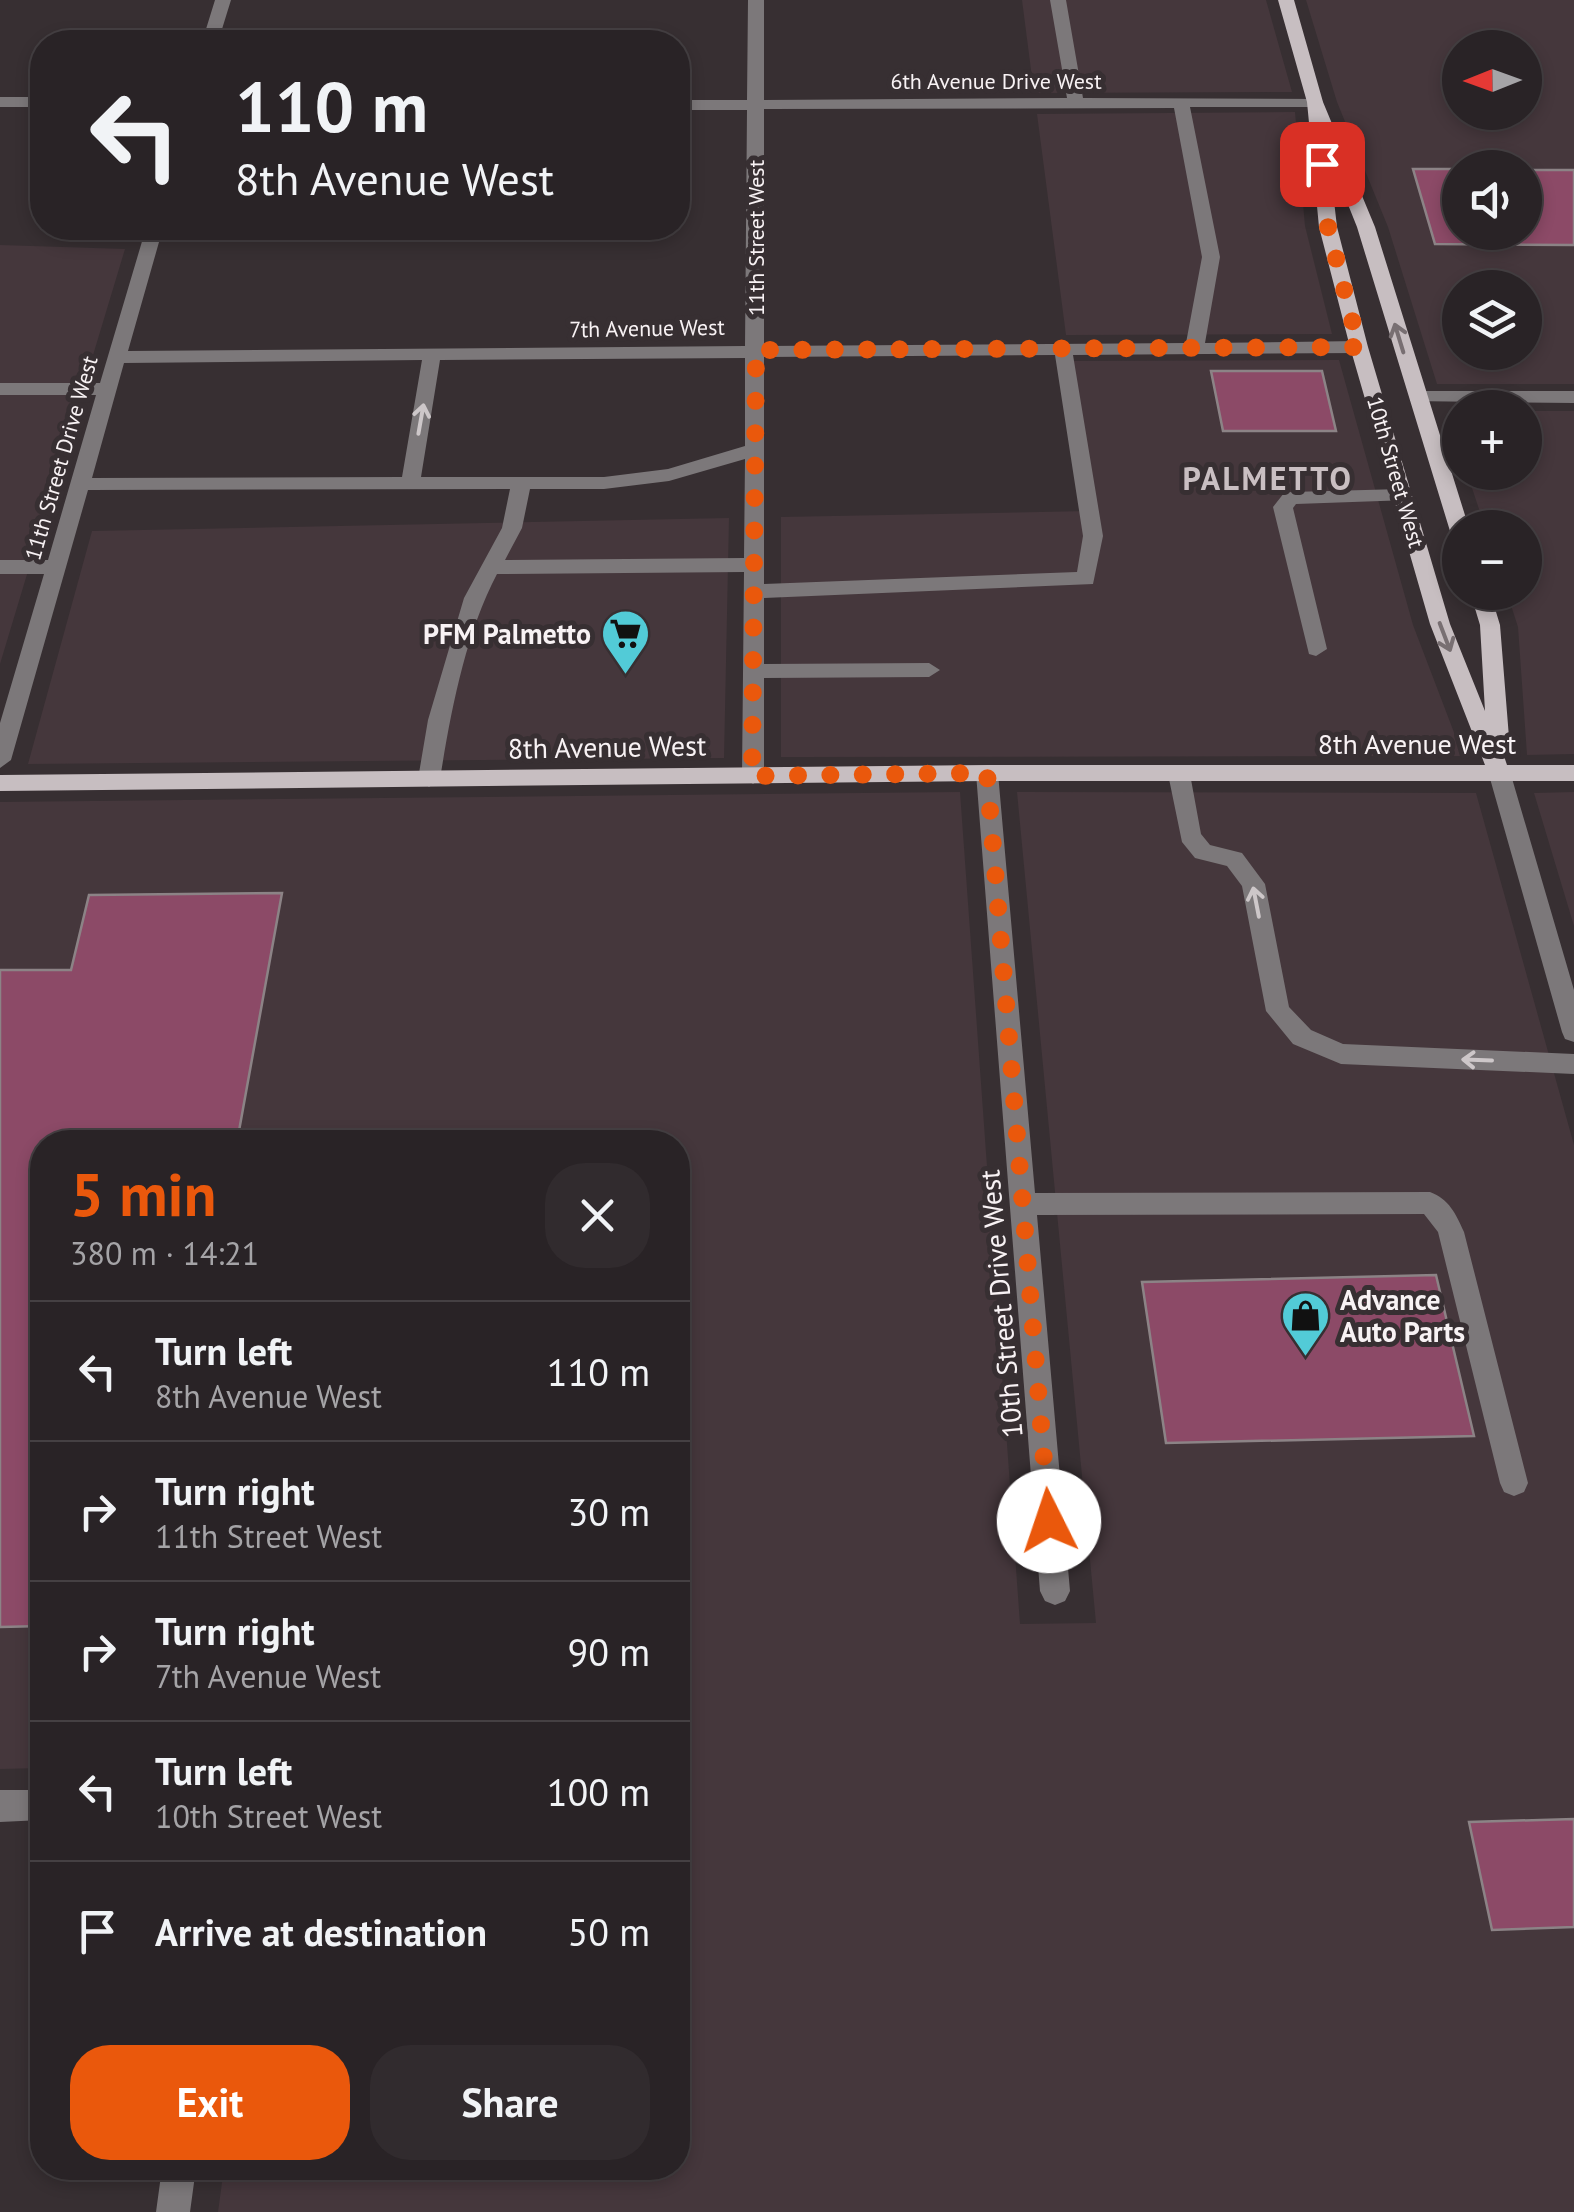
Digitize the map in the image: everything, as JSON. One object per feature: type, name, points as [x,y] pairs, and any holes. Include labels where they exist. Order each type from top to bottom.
[{"type":"main road","name":"10th Street West","points":[[1286,0],[1315,102],[1366,227],[1453,510]]},
{"type":"main road","name":"10th Street West","points":[[1315,102],[1328,227],[1359,347],[1440,624],[1500,775]]},
{"type":"main road","name":"10th Street West","points":[[1485,610],[1490,625],[1500,775]]},
{"type":"main road","name":"8th Avenue West","points":[[0,783],[987,773],[1574,773]]},
{"type":"street","points":[[214,30],[223,0]]},
{"type":"street","name":"11th Street West","points":[[752,776],[756,0]]},
{"type":"street","points":[[1058,0],[1076,104]]},
{"type":"street","points":[[0,102],[30,102]]},
{"type":"street","name":"6th Avenue Drive West","points":[[690,106],[1315,102]]},
{"type":"street","points":[[1181,103],[1211,257],[1208,290],[1193,324],[1196,348]]},
{"type":"street","name":"11th Street Drive West","points":[[0,760],[150,240]]},
{"type":"street","name":"7th Avenue West","points":[[116,357],[1359,347]]},
{"type":"street","points":[[754,590],[1086,580],[1093,536],[1063,348]]},
{"type":"street","points":[[410,484],[432,354]]},
{"type":"street","points":[[0,389],[106,389]]},
{"type":"street","points":[[1417,397],[1574,397]]},
{"type":"street","points":[[80,484],[521,485],[644,479],[756,449]]},
{"type":"street","points":[[429,779],[446,695],[474,598],[512,528],[521,485]]},
{"type":"street","points":[[1316,650],[1283,507],[1291,498],[1402,495]]},
{"type":"street","points":[[489,567],[754,565]]},
{"type":"street","points":[[0,568],[56,568]]},
{"type":"street","points":[[754,671],[929,670]]},
{"type":"street","name":"10th Street Drive West","points":[[987,773],[1055,1591]]},
{"type":"street","points":[[1179,774],[1190,836],[1204,852],[1234,859],[1253,884],[1278,1011],[1302,1037],[1340,1054],[1574,1064]]},
{"type":"street","name":"10th Street West","points":[[1500,775],[1569,1000],[1574,1032]]},
{"type":"street","points":[[1023,1204],[1430,1204],[1444,1216],[1451,1232],[1514,1482]]},
{"type":"street","points":[[0,1806],[30,1805]]},
{"type":"street","points":[[173,2212],[177,2180]]},
{"type":"shaded area","points":[[1022,0],[1266,0],[1292,92],[1034,93]]},
{"type":"shaded area","points":[[1306,0],[1574,0],[1574,384],[1437,384],[1388,227],[1337,102]]},
{"type":"shaded area","points":[[1295,112],[1305,226],[1332,334],[1066,335],[1037,114]]},
{"type":"shaded area","points":[[0,245],[125,249],[0,664]]},
{"type":"shaded area","points":[[1339,360],[1413,625],[1463,756],[781,757],[781,517],[1089,511],[1070,361]]},
{"type":"shaded area","points":[[1542,411],[1574,411],[1574,754],[1527,755],[1518,627],[1512,610],[1542,610],[1542,510],[1479,510],[1473,490],[1542,490]]},
{"type":"shaded area","points":[[729,518],[724,758],[28,764],[92,531]]},
{"type":"shaded area","points":[[960,792],[1020,1624],[1096,1623],[1017,792],[1476,793],[1574,1145],[1574,2212],[218,2212],[222,2180],[690,2180],[690,1130],[30,1130],[30,1768],[0,1769],[0,802]]},
{"type":"shaded area","points":[[1574,792],[1574,926],[1534,793]]},
{"type":"building","points":[[1413,169],[1442,169],[1442,244],[1435,244]]},
{"type":"building","points":[[1542,170],[1574,170],[1574,245],[1542,245]]},
{"type":"building","points":[[1211,371],[1322,371],[1336,431],[1223,431]]},
{"type":"building","points":[[282,893],[239,1130],[30,1130],[30,1626],[0,1627],[0,970],[71,970],[89,895]]},
{"type":"building","name":"Advance Auto Parts","points":[[1436,1275],[1474,1436],[1166,1443],[1142,1282]]},
{"type":"building","points":[[1574,1819],[1574,1927],[1492,1930],[1469,1822]]},
{"type":"place","name":"PFM Palmetto","points":[[626,676]]},
{"type":"place","name":"Advance Auto Parts","points":[[1305,1358]]},
{"type":"district","name":"PALMETTO","points":[[1268,479]]},
{"type":"route","points":[[1049,1521],[987,773],[752,776],[756,350],[1359,347],[1328,227],[1322,164]]}]
